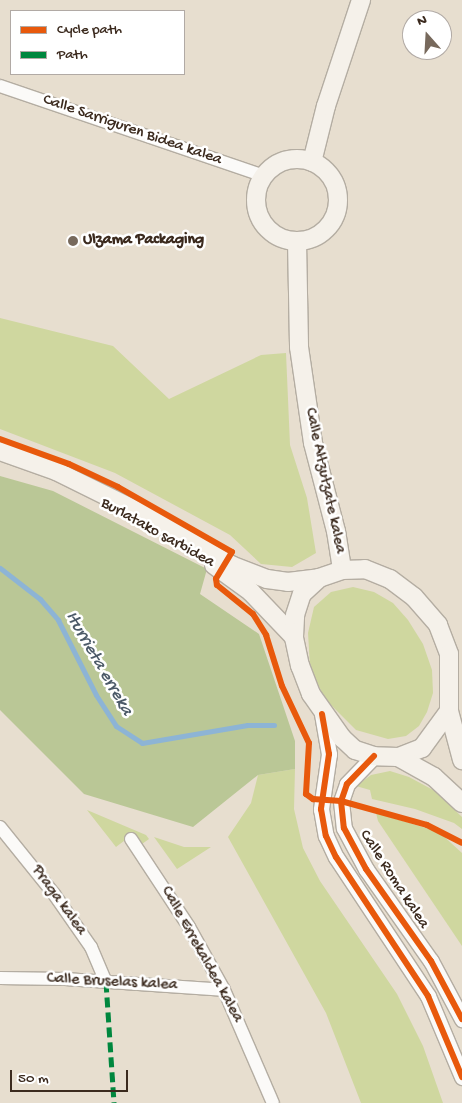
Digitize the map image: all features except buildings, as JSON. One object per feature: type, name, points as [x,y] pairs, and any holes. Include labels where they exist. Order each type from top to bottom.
[{"type":"main road","points":[[312,162],[326,106],[361,0]]},
{"type":"main road","points":[[285,161],[312,162],[333,180],[337,208],[323,232],[297,241],[273,234],[258,213],[256,200],[264,176],[285,161]]},
{"type":"main road","name":"Calle Altzutzate kalea","points":[[297,241],[299,347],[313,443],[336,531],[342,570]]},
{"type":"main road","name":"Burlatako sarbidea","points":[[0,451],[56,471],[147,516],[233,566],[267,579],[288,582],[319,578]]},
{"type":"main road","name":"Burlatako sarbidea","points":[[0,463],[51,478],[170,539],[251,592],[294,637]]},
{"type":"main road","points":[[449,711],[422,748],[398,757],[374,756],[355,750],[322,714],[300,666],[294,637],[295,615],[302,594],[319,578],[342,570],[365,569],[390,579],[414,597],[438,625],[449,654],[449,711],[462,760]]},
{"type":"main road","points":[[398,757],[434,777],[462,803]]},
{"type":"street","name":"Calle Sarriguren Bidea kalea","points":[[0,86],[264,176]]},
{"type":"street","name":"Calle Roma kalea","points":[[322,714],[329,754],[321,809],[326,836],[336,857],[428,996],[462,1077]]},
{"type":"street","name":"Calle Roma kalea","points":[[374,756],[347,784],[342,801],[344,828],[366,869],[431,961],[462,1019]]},
{"type":"street","name":"Praga kalea","points":[[0,827],[45,882],[86,940],[106,982]]},
{"type":"street","name":"Calle Errekaldea kalea","points":[[131,839],[189,927],[224,990],[273,1103]]},
{"type":"street","name":"Calle Bruselas kalea","points":[[0,978],[106,982],[224,990]]},
{"type":"green space","points":[[0,318],[113,346],[169,399],[261,355],[286,353],[290,445],[307,498],[316,553],[292,567],[261,564],[230,535],[115,473],[0,429]]},
{"type":"green space","points":[[0,476],[53,491],[207,569],[200,594],[259,634],[295,741],[295,769],[258,775],[193,827],[84,794],[0,710]]},
{"type":"green space","points":[[353,587],[374,592],[393,603],[408,620],[423,644],[432,670],[433,693],[427,712],[419,726],[406,736],[388,739],[356,730],[324,698],[310,666],[308,633],[314,607],[331,592]]},
{"type":"green space","points":[[295,769],[294,809],[303,848],[320,881],[397,994],[423,1046],[443,1103],[361,1103],[326,1013],[228,837],[251,803],[258,775]]},
{"type":"green space","points":[[390,771],[409,777],[435,791],[462,817],[462,829],[454,823],[415,809],[372,799],[370,790],[356,786],[371,775]]},
{"type":"green space","points":[[87,810],[146,835],[149,839],[142,844],[133,834],[116,847]]},
{"type":"green space","points":[[376,813],[439,832],[462,853],[462,946],[378,821]]},
{"type":"green space","points":[[154,837],[184,847],[211,847],[177,869]]},
{"type":"waterway","name":"Iturrieta erreka","points":[[0,568],[40,599],[58,620],[96,695],[116,726],[142,743],[247,725],[274,725]]},
{"type":"marked path","points":[[106,982],[114,1103]]},
{"type":"cycle path","points":[[0,439],[69,464],[118,487],[232,552],[216,579],[217,585],[253,614],[266,635],[282,686],[309,743],[306,794],[313,799],[341,801],[427,825],[462,843]]},
{"type":"cycle path","points":[[322,714],[329,754],[321,809],[326,836],[336,857],[428,996],[462,1077]]},
{"type":"cycle path","points":[[374,756],[347,784],[341,801],[344,828],[366,869],[431,961],[462,1019]]},
{"type":"place","name":"Ulzama Packaging","points":[[73,241]]}]
